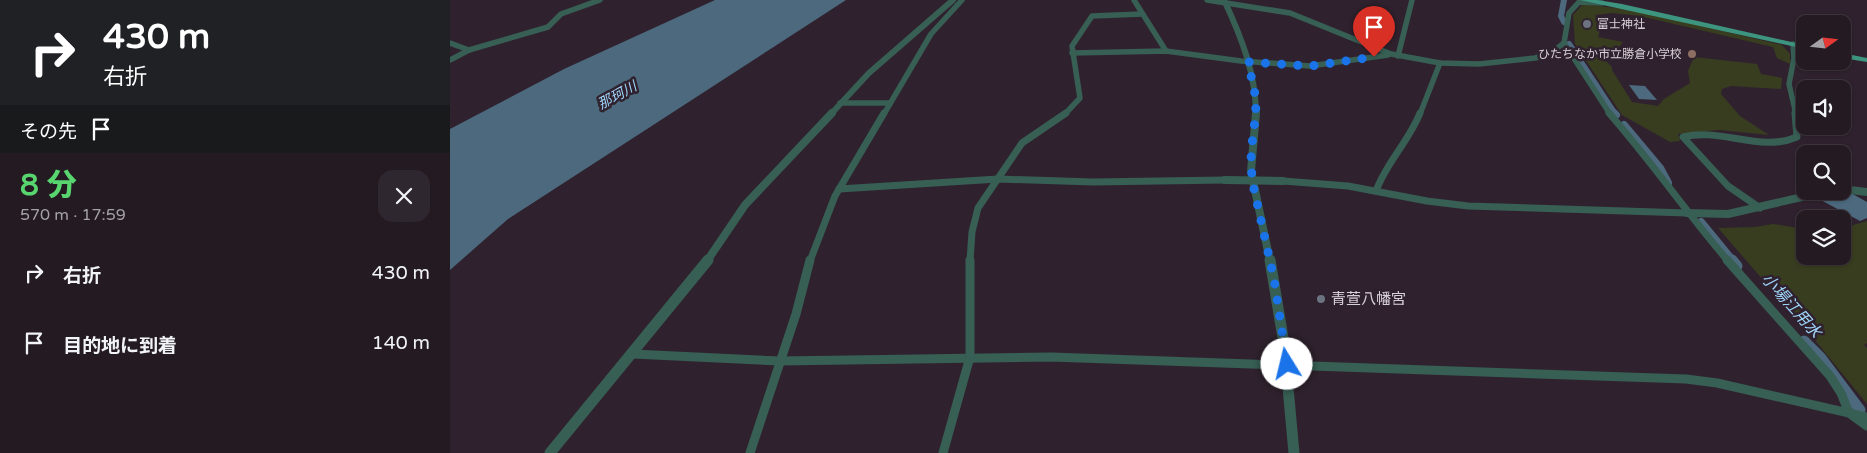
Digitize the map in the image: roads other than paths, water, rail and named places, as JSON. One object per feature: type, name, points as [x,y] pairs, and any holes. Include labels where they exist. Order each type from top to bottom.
[{"type":"main road","points":[[1584,0],[1602,2],[1796,45]]},
{"type":"main road","points":[[1851,56],[1867,60]]},
{"type":"street","points":[[450,60],[469,50],[548,27],[561,14],[600,0]]},
{"type":"street","points":[[550,453],[701,270],[745,205],[840,103],[898,47],[953,0]]},
{"type":"street","points":[[750,453],[814,248],[839,189],[931,34],[962,0]]},
{"type":"street","points":[[1134,0],[1166,50]]},
{"type":"street","points":[[1207,0],[1290,13],[1390,54],[1440,63],[1471,65],[1529,60],[1550,54],[1564,43]]},
{"type":"street","points":[[1398,56],[1412,0]]},
{"type":"street","points":[[1225,2],[1248,62],[1255,94],[1256,112],[1251,152],[1252,180],[1274,279],[1287,364],[1294,453]]},
{"type":"street","points":[[1602,2],[1579,2],[1569,13],[1564,43],[1608,111],[1652,164],[1687,213],[1788,331],[1807,349],[1830,376],[1841,392],[1849,413],[1867,426]]},
{"type":"street","points":[[943,453],[970,357],[969,274],[972,232],[978,208],[1022,143],[1061,118],[1080,98],[1072,46],[1092,16],[1142,14]]},
{"type":"street","points":[[450,43],[469,50]]},
{"type":"street","points":[[1760,208],[1728,186],[1683,137],[1711,135],[1778,143],[1797,137],[1798,128],[1790,89],[1790,77],[1796,62],[1793,44]]},
{"type":"street","points":[[1072,53],[1166,50],[1248,62],[1323,65],[1390,54]]},
{"type":"street","points":[[1376,191],[1380,180],[1414,129],[1440,63]]},
{"type":"street","points":[[840,103],[890,103]]},
{"type":"street","points":[[839,189],[998,179],[1093,182],[1283,180],[1348,186],[1468,206],[1728,214],[1796,199]]},
{"type":"street","points":[[1851,190],[1867,192]]},
{"type":"street","points":[[633,354],[780,361],[970,357],[1287,364],[1686,379],[1717,384],[1867,418]]},
{"type":"water","name":"那珂川","points":[[715,0],[846,0],[508,219],[450,270],[450,129],[564,69]]},
{"type":"water","points":[[1629,85],[1645,86],[1657,100],[1639,99]]},
{"type":"water","points":[[1851,193],[1867,202],[1867,218],[1860,221],[1851,216],[1851,210],[1839,210],[1821,200],[1851,200]]},
{"type":"waterway","name":"小場江用水","points":[[1564,0],[1561,16],[1564,22]]},
{"type":"waterway","name":"小場江用水","points":[[1569,44],[1615,114]]},
{"type":"waterway","name":"小場江用水","points":[[1624,125],[1660,168],[1668,183]]},
{"type":"waterway","name":"小場江用水","points":[[1701,222],[1733,261]]},
{"type":"waterway","name":"小場江用水","points":[[1732,260],[1737,266]]},
{"type":"waterway","name":"小場江用水","points":[[1804,341],[1821,358],[1860,410]]},
{"type":"place","name":"富士神社","points":[[1587,24]]},
{"type":"place","name":"ひたちなか市立勝倉小学校","points":[[1692,54]]},
{"type":"place","name":"青萱八幡宮","points":[[1321,299]]}]
